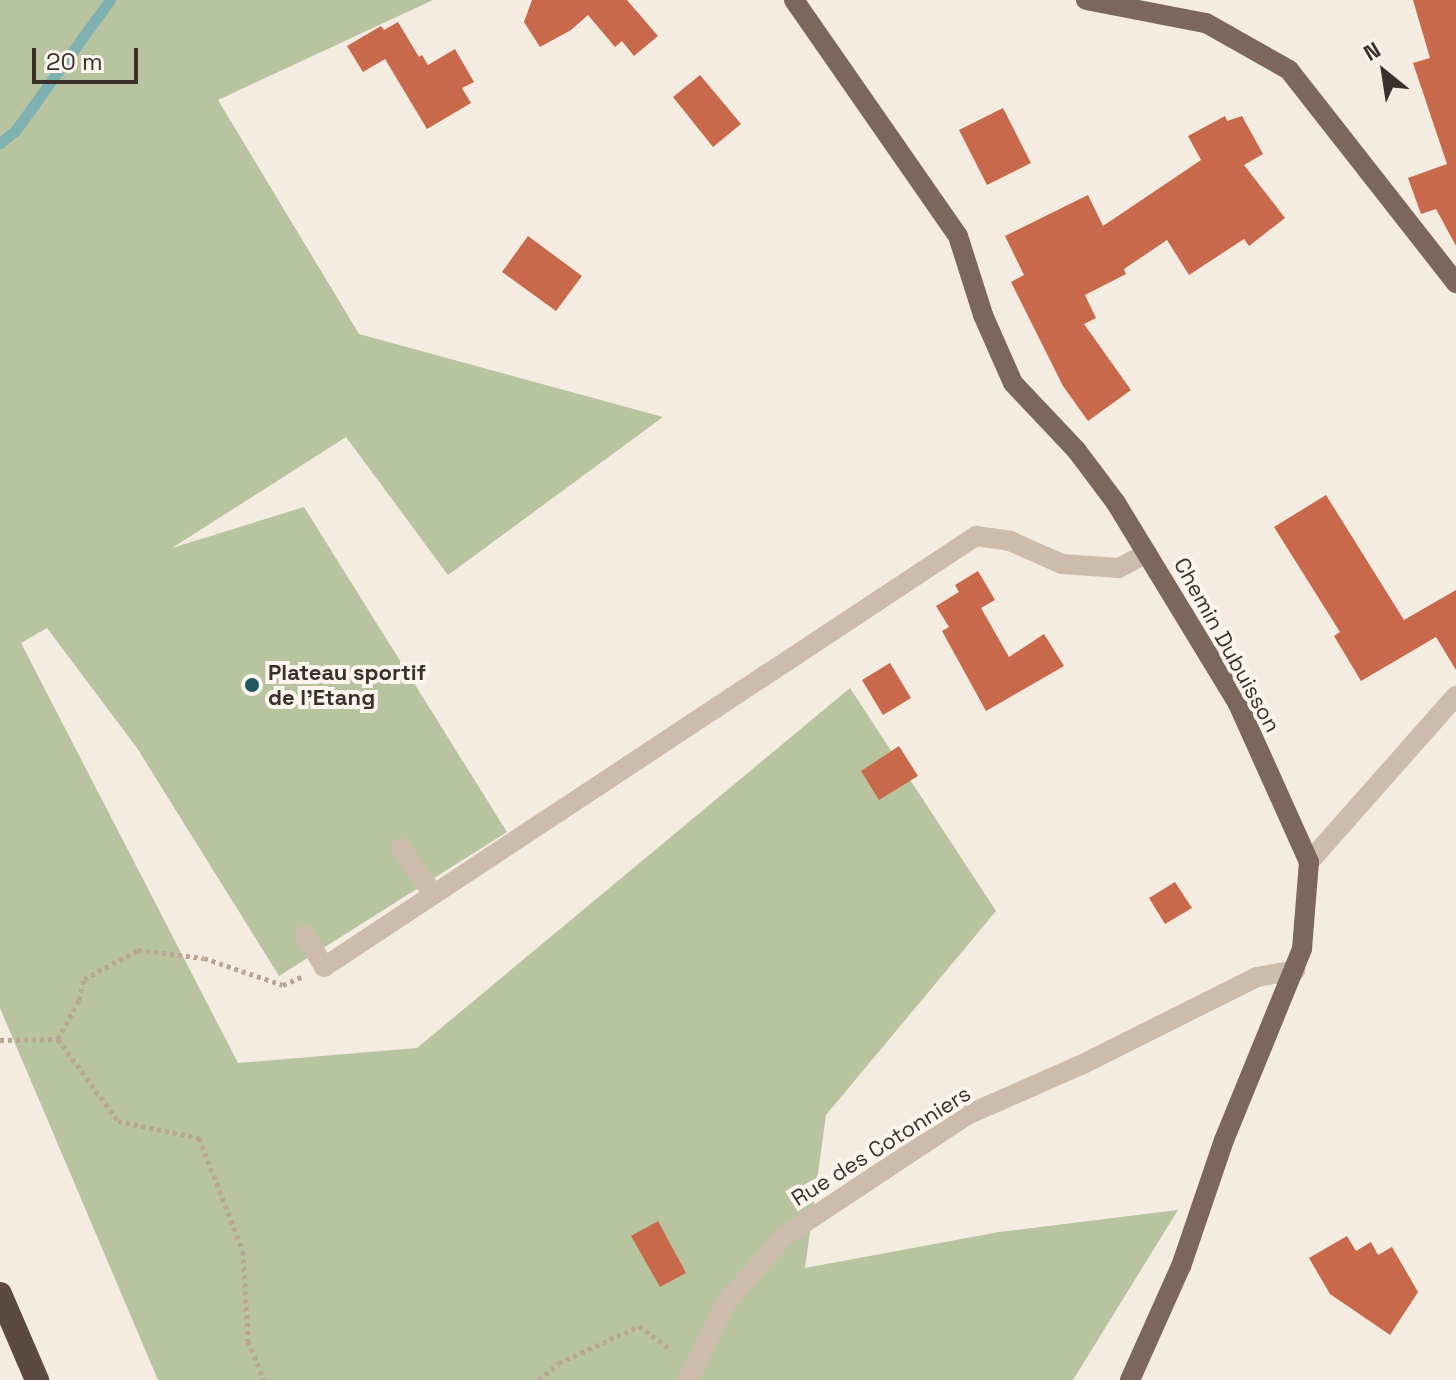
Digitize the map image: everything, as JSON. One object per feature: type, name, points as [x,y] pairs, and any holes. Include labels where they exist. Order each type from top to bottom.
[{"type":"highway","points":[[0,1294],[37,1380]]},
{"type":"main road","name":"Chemin Dubuisson","points":[[794,0],[958,236],[983,315],[1013,383],[1077,451],[1116,503],[1238,704],[1309,862],[1302,949],[1295,970],[1224,1140],[1181,1266],[1130,1380]]},
{"type":"main road","points":[[1086,0],[1206,23],[1289,70],[1456,283]]},
{"type":"street","points":[[305,935],[324,967],[976,536],[1010,541],[1062,564],[1119,568],[1147,553]]},
{"type":"street","points":[[1309,862],[1456,696]]},
{"type":"street","points":[[401,848],[434,895]]},
{"type":"street","name":"Rue des Cotonniers","points":[[691,1374],[725,1304],[783,1237],[901,1158],[967,1115],[1083,1064],[1257,977],[1295,970]]},
{"type":"path","points":[[58,1039],[79,1000],[84,979],[138,950],[204,958],[283,985],[324,967]]},
{"type":"path","points":[[0,1040],[58,1039]]},
{"type":"path","points":[[58,1039],[118,1121],[199,1138],[243,1251],[248,1341],[264,1380]]},
{"type":"path","points":[[539,1380],[559,1363],[639,1326],[691,1374]]},
{"type":"green space","points":[[0,0],[433,0],[218,100],[359,334],[663,417],[448,575],[346,437],[172,548],[304,507],[507,832],[279,976],[137,748],[47,628],[21,643],[238,1063],[417,1048],[850,688],[996,911],[826,1115],[805,1268],[999,1232],[1178,1210],[1073,1380],[158,1380],[0,1008]]},
{"type":"building","points":[[532,0],[627,0],[658,36],[634,56],[622,41],[615,47],[588,15],[571,30],[540,47],[524,22]]},
{"type":"building","points":[[1413,0],[1456,0],[1456,246],[1436,209],[1421,214],[1408,178],[1447,164],[1413,63],[1430,58]]},
{"type":"building","points":[[398,22],[419,57],[422,55],[428,65],[455,49],[474,82],[462,88],[471,103],[427,129],[385,59],[363,72],[347,46],[381,26],[384,30]]},
{"type":"building","points":[[700,75],[741,124],[713,147],[673,97]]},
{"type":"building","points":[[1003,108],[1031,163],[987,185],[959,130]]},
{"type":"building","points":[[1225,116],[1227,121],[1242,116],[1263,154],[1244,165],[1285,218],[1249,246],[1244,239],[1189,275],[1167,240],[1124,269],[1126,274],[1085,295],[1096,318],[1084,324],[1131,390],[1088,421],[1063,386],[1011,282],[1024,275],[1005,236],[1088,195],[1103,226],[1201,160],[1188,136]]},
{"type":"building","points":[[528,236],[582,276],[556,311],[502,272]]},
{"type":"building","points":[[1326,495],[1404,620],[1456,590],[1456,670],[1436,637],[1361,681],[1334,636],[1340,632],[1274,527]]},
{"type":"building","points":[[978,571],[995,600],[981,608],[1009,657],[1044,634],[1064,666],[986,711],[942,631],[949,627],[936,606],[959,592],[955,585]]},
{"type":"building","points":[[890,663],[911,698],[883,715],[862,680]]},
{"type":"building","points":[[899,746],[918,776],[879,800],[861,771]]},
{"type":"building","points":[[1175,882],[1192,908],[1165,924],[1149,898]]},
{"type":"building","points":[[658,1221],[686,1273],[660,1287],[631,1236]]},
{"type":"building","points":[[1347,1236],[1356,1251],[1371,1242],[1378,1255],[1392,1247],[1418,1292],[1390,1335],[1330,1294],[1309,1258]]},
{"type":"waterway","points":[[0,143],[15,131],[110,0]]},
{"type":"place","name":"Plateau sportif de l'Etang","points":[[252,685]]}]
